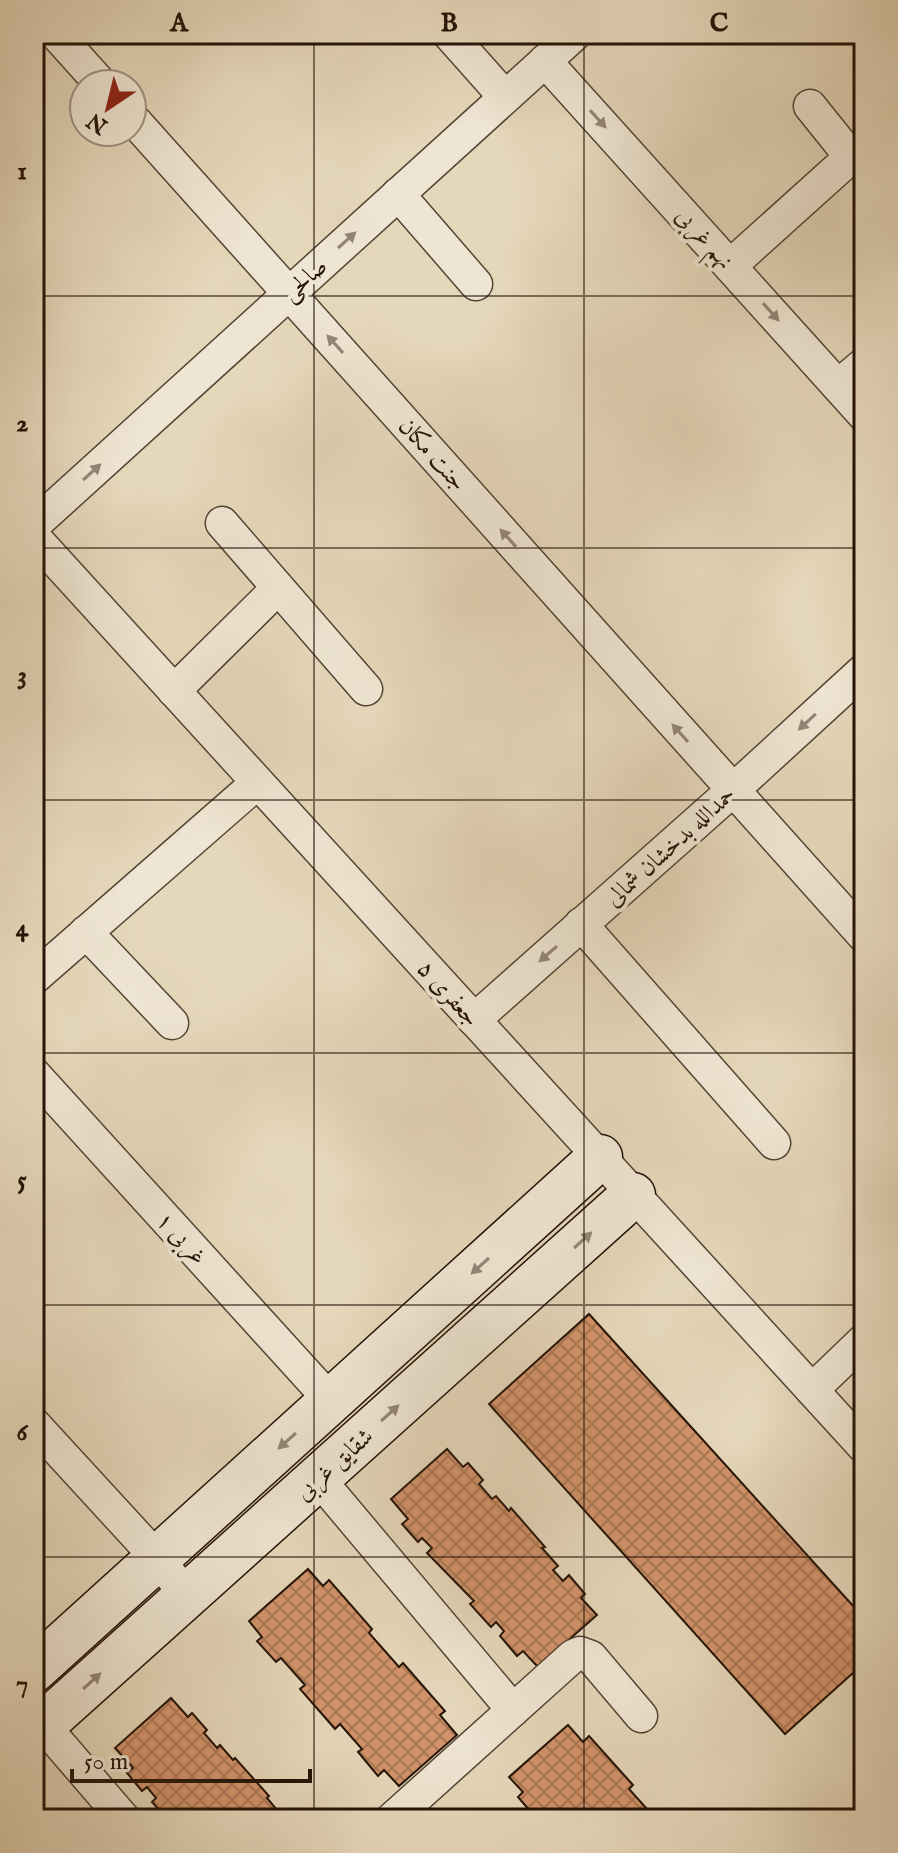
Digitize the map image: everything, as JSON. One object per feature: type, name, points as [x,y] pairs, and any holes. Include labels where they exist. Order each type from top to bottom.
[{"type":"street","points":[[56,34],[87,68]]},
{"type":"street","points":[[449,34],[505,97]]},
{"type":"street","name":"صالحی","points":[[34,525],[575,34]]},
{"type":"street","name":"نهم غربی","points":[[545,61],[864,415]]},
{"type":"street","points":[[730,266],[851,157],[810,106]]},
{"type":"street","name":"جنت مکان","points":[[148,136],[864,936]]},
{"type":"street","points":[[398,194],[476,284]]},
{"type":"street","points":[[838,386],[864,364]]},
{"type":"street","points":[[222,523],[366,689]]},
{"type":"street","name":"جعفری ۵","points":[[34,537],[864,1447]]},
{"type":"street","points":[[174,691],[278,588]]},
{"type":"street","name":"حمدالله بدخشان شمالی","points":[[474,1020],[864,670]]},
{"type":"street","points":[[34,978],[257,783]]},
{"type":"street","points":[[581,924],[774,1143]]},
{"type":"street","points":[[86,932],[172,1023]]},
{"type":"street","name":"۱ غربی","points":[[34,1074],[331,1401]]},
{"type":"street","name":"شقایق غربی","points":[[34,1670],[600,1157]]},
{"type":"street","name":"شقایق غربی","points":[[38,1729],[633,1195]]},
{"type":"street","points":[[812,1390],[864,1340]]},
{"type":"street","points":[[34,1424],[157,1558],[187,1596]]},
{"type":"street","points":[[318,1478],[513,1710]]},
{"type":"street","points":[[392,1819],[580,1653],[591,1657],[641,1716]]},
{"type":"street","points":[[38,1729],[124,1819]]},
{"type":"building","points":[[589,1314],[864,1618],[864,1663],[785,1734],[489,1404]]},
{"type":"building","points":[[447,1449],[463,1467],[468,1463],[483,1480],[479,1484],[492,1499],[496,1496],[509,1511],[511,1508],[558,1566],[553,1570],[563,1581],[569,1575],[585,1594],[581,1598],[597,1615],[538,1667],[523,1651],[517,1656],[500,1636],[504,1631],[496,1622],[491,1627],[470,1604],[474,1601],[427,1553],[432,1548],[422,1538],[418,1542],[402,1524],[408,1519],[391,1499]]},
{"type":"building","points":[[308,1569],[323,1586],[329,1580],[372,1629],[369,1633],[399,1667],[403,1663],[445,1711],[440,1715],[457,1735],[399,1786],[384,1770],[378,1776],[358,1752],[362,1749],[340,1724],[335,1729],[300,1689],[305,1685],[281,1658],[276,1662],[257,1641],[262,1637],[249,1621]]},
{"type":"building","points":[[171,1698],[188,1717],[192,1713],[217,1748],[220,1745],[233,1760],[235,1758],[269,1796],[267,1798],[282,1816],[278,1819],[167,1819],[152,1802],[156,1798],[147,1787],[142,1791],[127,1773],[133,1768],[115,1748]]},
{"type":"building","points":[[568,1725],[583,1742],[589,1736],[633,1785],[629,1789],[656,1819],[546,1819],[541,1814],[536,1818],[518,1797],[523,1792],[509,1777]]}]
